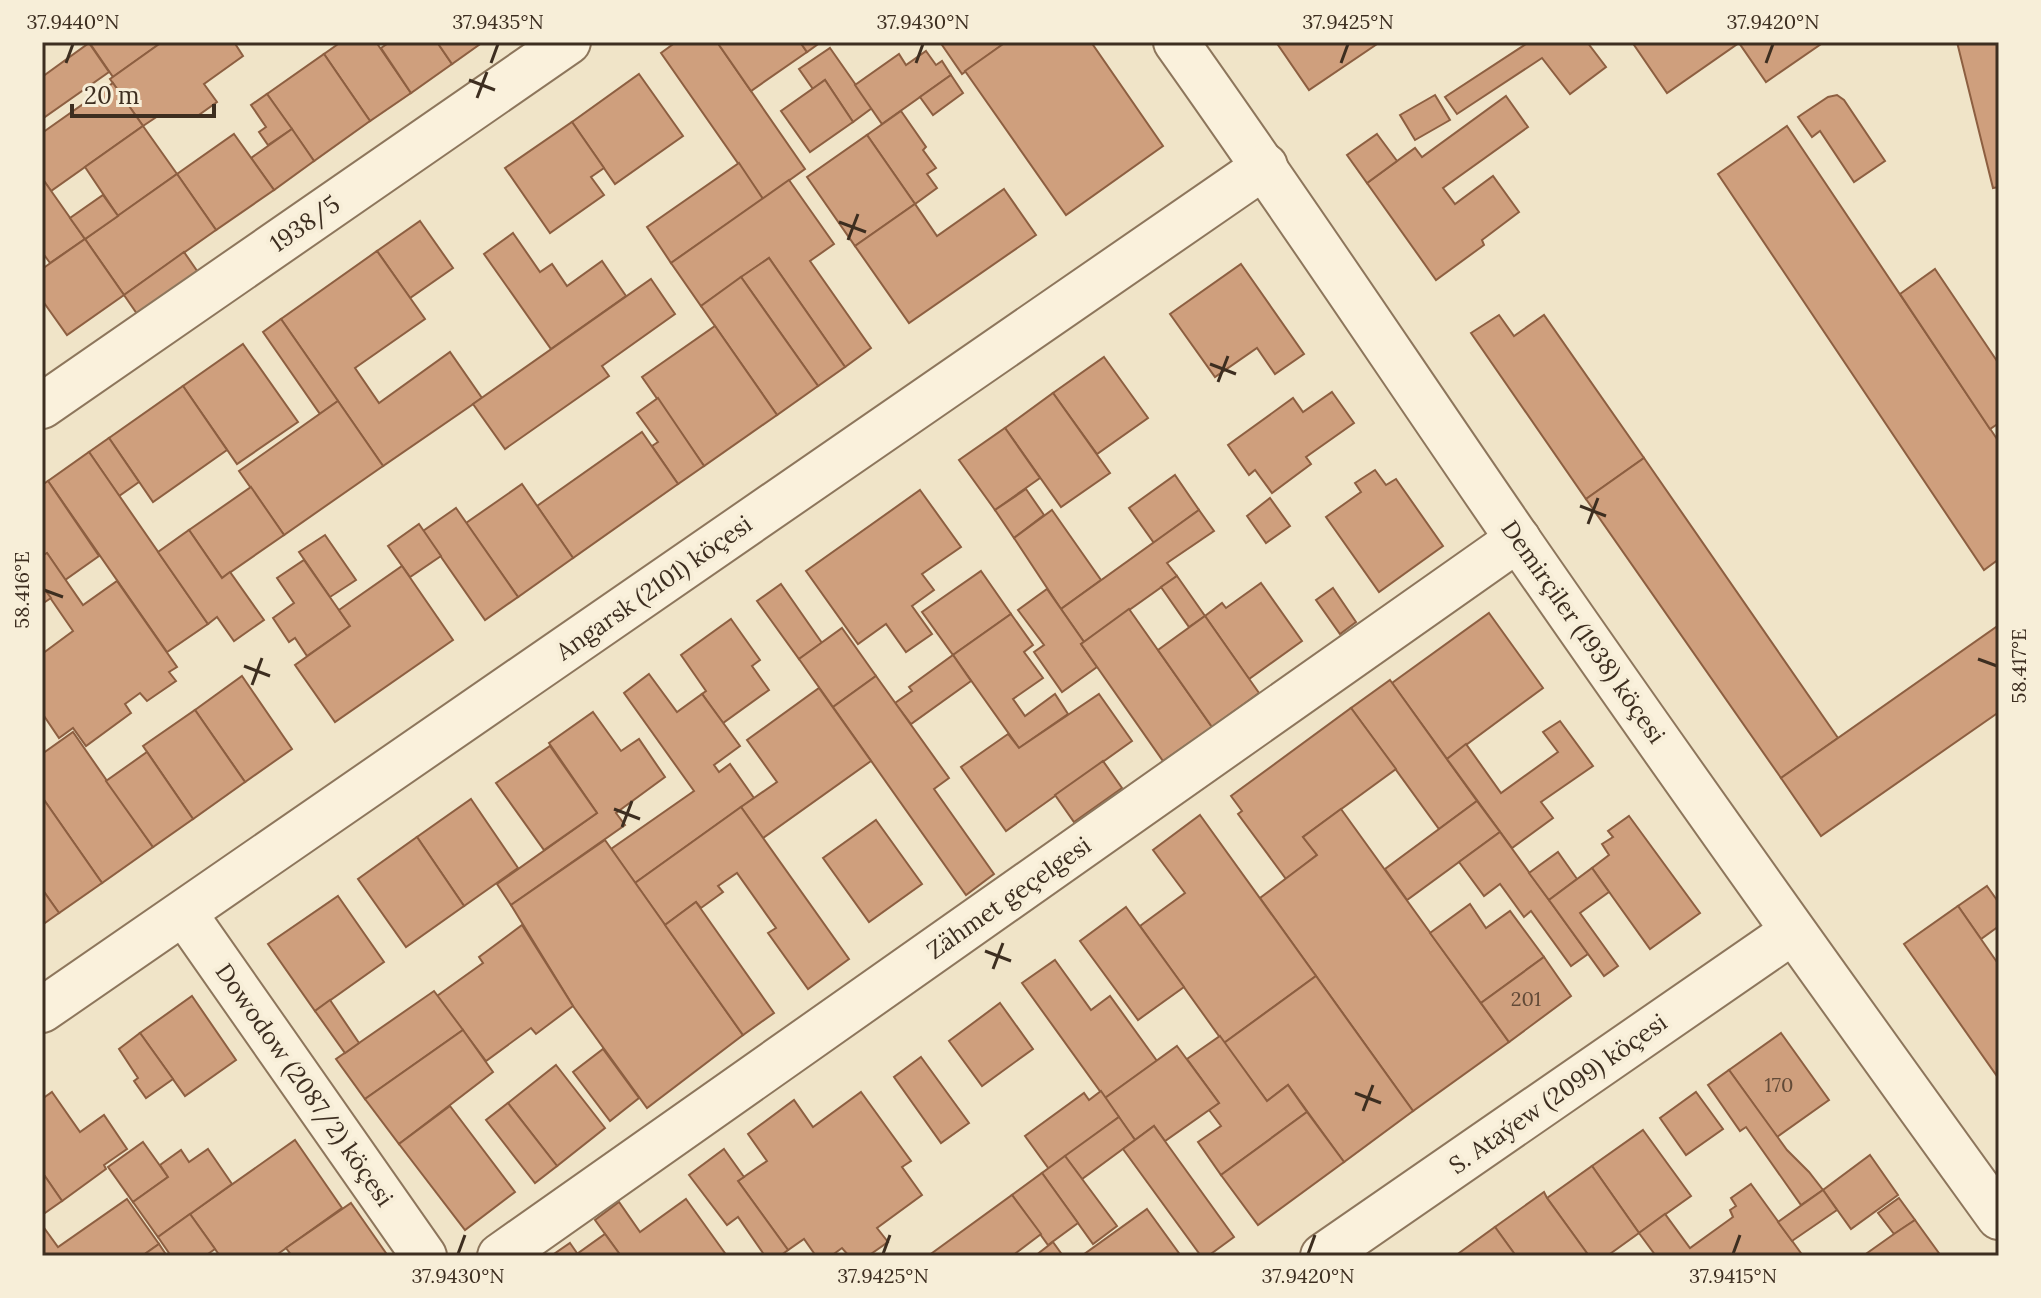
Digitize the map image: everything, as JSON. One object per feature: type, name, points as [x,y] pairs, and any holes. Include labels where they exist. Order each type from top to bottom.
[{"type":"street","name":"1938/5","points":[[42,406],[568,42]]},
{"type":"street","name":"Demirçiler (1938) köçesi","points":[[1176,42],[1265,166],[1518,539],[1792,932],[1999,1217]]},
{"type":"street","name":"Angarsk (2101) köçesi","points":[[42,1010],[1265,166]]},
{"type":"street","name":"Zähmet geçelgesi","points":[[500,1256],[1518,539]]},
{"type":"street","name":"Dowodow (2087/2) köçesi","points":[[184,913],[424,1256]]},
{"type":"street","name":"S. Ataýew (2099) köçesi","points":[[1323,1256],[1792,932]]},
{"type":"building","points":[[89,42],[162,42],[113,77]]},
{"type":"building","points":[[162,42],[234,42],[243,56],[204,84],[217,102],[196,117],[158,116],[143,126],[110,79]]},
{"type":"building","points":[[341,42],[376,42],[411,93],[370,121],[324,54]]},
{"type":"building","points":[[390,42],[437,42],[452,64],[411,93],[381,48]]},
{"type":"building","points":[[437,42],[483,42],[452,64]]},
{"type":"building","points":[[676,42],[717,42],[805,169],[763,199],[661,53]]},
{"type":"building","points":[[717,42],[800,42],[807,52],[751,91]]},
{"type":"building","points":[[800,42],[821,42],[807,52]]},
{"type":"building","points":[[940,42],[1006,42],[962,74]]},
{"type":"building","points":[[1006,42],[1091,42],[1163,146],[1066,215],[965,71]]},
{"type":"building","points":[[1276,42],[1380,42],[1309,90]]},
{"type":"building","points":[[1529,42],[1587,42],[1606,67],[1570,94],[1542,58],[1457,114],[1445,97]]},
{"type":"building","points":[[1632,42],[1824,42],[1766,82],[1739,43],[1667,93]]},
{"type":"building","points":[[1957,42],[1999,42],[1999,187],[1993,188]]},
{"type":"building","points":[[89,43],[109,72],[42,119],[42,77]]},
{"type":"building","points":[[830,48],[872,108],[853,122],[825,80],[813,89],[799,69]]},
{"type":"building","points":[[926,51],[936,65],[942,61],[951,75],[882,124],[855,85],[899,54],[906,65]]},
{"type":"building","points":[[324,54],[370,121],[314,161],[267,94]]},
{"type":"building","points":[[639,74],[683,136],[615,184],[572,122]]},
{"type":"building","points":[[951,75],[963,93],[933,115],[920,97]]},
{"type":"building","points":[[825,80],[853,122],[810,152],[781,111]]},
{"type":"building","points":[[113,83],[143,126],[51,191],[42,178],[42,133]]},
{"type":"building","points":[[267,94],[292,129],[268,145],[259,132],[266,127],[251,105]]},
{"type":"building","points":[[1435,95],[1450,120],[1415,140],[1400,115]]},
{"type":"building","points":[[1837,95],[1844,100],[1885,161],[1854,182],[1820,131],[1812,137],[1798,117],[1828,97]]},
{"type":"building","points":[[1506,96],[1528,127],[1443,188],[1455,204],[1493,176],[1519,212],[1482,240],[1484,245],[1436,280],[1367,183],[1415,148],[1422,157]]},
{"type":"building","points":[[901,111],[926,147],[923,150],[936,168],[927,174],[937,188],[915,204],[867,135]]},
{"type":"building","points":[[572,122],[604,168],[591,177],[604,195],[550,233],[505,168]]},
{"type":"building","points":[[143,126],[177,174],[118,216],[85,167]]},
{"type":"building","points":[[1787,126],[1999,442],[1999,559],[1984,570],[1718,174]]},
{"type":"building","points":[[292,129],[314,161],[274,190],[251,158]]},
{"type":"building","points":[[234,134],[274,190],[216,230],[177,174]]},
{"type":"building","points":[[1377,134],[1397,161],[1367,183],[1347,155]]},
{"type":"building","points":[[867,135],[915,204],[855,246],[807,177]]},
{"type":"building","points":[[739,163],[763,199],[671,263],[647,227]]},
{"type":"building","points":[[177,174],[216,230],[124,295],[85,239]]},
{"type":"building","points":[[42,178],[85,239],[50,263],[42,252]]},
{"type":"building","points":[[789,180],[834,244],[810,261],[871,348],[845,367],[769,258],[701,306],[671,263]]},
{"type":"building","points":[[1004,189],[1036,235],[909,323],[855,246],[915,204],[937,236]]},
{"type":"building","points":[[103,195],[118,216],[85,239],[70,218]]},
{"type":"building","points":[[420,221],[453,268],[410,298],[377,251]]},
{"type":"building","points":[[513,233],[540,272],[552,264],[567,286],[602,261],[626,296],[551,349],[484,254]]},
{"type":"building","points":[[85,239],[124,295],[67,335],[42,300],[42,269]]},
{"type":"building","points":[[377,251],[425,319],[355,368],[379,403],[450,352],[482,398],[383,466],[281,319]]},
{"type":"building","points":[[184,252],[202,278],[142,321],[124,295]]},
{"type":"building","points":[[769,258],[845,367],[818,386],[741,277]]},
{"type":"building","points":[[1241,264],[1304,354],[1275,374],[1257,348],[1215,377],[1170,314]]},
{"type":"building","points":[[1935,269],[1999,364],[1999,423],[1990,429],[1900,294]]},
{"type":"building","points":[[741,277],[818,386],[777,415],[701,306]]},
{"type":"building","points":[[651,279],[675,314],[602,366],[609,376],[505,449],[473,404]]},
{"type":"building","points":[[1499,315],[1514,336],[1544,315],[1644,458],[1586,499],[1471,333]]},
{"type":"building","points":[[281,319],[338,401],[320,414],[263,332]]},
{"type":"building","points":[[715,326],[777,415],[704,466],[642,377]]},
{"type":"building","points":[[243,344],[298,422],[237,464],[183,386]]},
{"type":"building","points":[[1104,357],[1148,418],[1097,454],[1053,393]]},
{"type":"building","points":[[183,386],[227,450],[153,502],[109,438]]},
{"type":"building","points":[[1332,392],[1354,423],[1306,457],[1311,464],[1272,493],[1255,470],[1249,475],[1228,445],[1293,398],[1303,412]]},
{"type":"building","points":[[1053,393],[1110,473],[1061,507],[1005,428]]},
{"type":"building","points":[[658,398],[704,466],[678,484],[652,446],[658,442],[637,413]]},
{"type":"building","points":[[338,401],[383,466],[284,535],[239,471]]},
{"type":"building","points":[[1005,428],[1040,478],[995,510],[959,460]]},
{"type":"building","points":[[642,432],[678,484],[573,558],[537,506]]},
{"type":"building","points":[[109,438],[139,482],[119,496],[89,452]]},
{"type":"building","points":[[89,452],[208,624],[167,652],[48,481]]},
{"type":"building","points":[[1644,458],[1838,738],[1781,778],[1586,499]]},
{"type":"building","points":[[1375,470],[1386,485],[1396,479],[1443,546],[1379,592],[1326,517],[1361,492],[1355,483]]},
{"type":"building","points":[[1175,475],[1199,510],[1154,543],[1129,508]]},
{"type":"building","points":[[48,481],[99,556],[65,580],[47,553],[42,556],[42,485]]},
{"type":"building","points":[[522,484],[573,558],[518,597],[466,523]]},
{"type":"building","points":[[251,487],[284,535],[222,578],[189,530]]},
{"type":"building","points":[[1026,489],[1044,515],[1014,538],[995,510]]},
{"type":"building","points":[[920,490],[961,547],[922,574],[934,590],[912,606],[932,634],[906,652],[886,624],[858,644],[806,571]]},
{"type":"building","points":[[1270,498],[1290,526],[1266,543],[1247,516]]},
{"type":"building","points":[[456,508],[518,597],[485,620],[423,531]]},
{"type":"building","points":[[1052,510],[1101,580],[1061,609],[1014,538]]},
{"type":"building","points":[[1199,510],[1214,531],[1167,563],[1177,576],[1084,642],[1061,609]]},
{"type":"building","points":[[419,524],[441,556],[410,577],[388,546]]},
{"type":"building","points":[[189,530],[222,578],[230,572],[264,620],[234,641],[217,617],[208,624],[158,552]]},
{"type":"building","points":[[325,535],[356,580],[330,597],[299,552]]},
{"type":"building","points":[[47,553],[83,605],[117,581],[177,667],[169,672],[176,681],[147,701],[140,693],[125,704],[131,713],[86,746],[73,728],[59,738],[42,713],[42,654],[73,631],[42,586],[42,556]]},
{"type":"building","points":[[304,560],[350,626],[307,656],[295,638],[289,642],[273,618],[294,603],[277,578]]},
{"type":"building","points":[[402,566],[453,640],[335,722],[295,665],[350,626],[339,610]]},
{"type":"building","points":[[981,571],[1011,614],[953,655],[922,612]]},
{"type":"building","points":[[1177,576],[1205,616],[1189,627],[1161,587]]},
{"type":"building","points":[[1261,583],[1302,641],[1249,679],[1205,616],[1222,603],[1226,608]]},
{"type":"building","points":[[781,584],[822,643],[799,659],[757,601]]},
{"type":"building","points":[[42,586],[51,598],[42,604]]},
{"type":"building","points":[[1333,588],[1356,622],[1340,634],[1316,600]]},
{"type":"building","points":[[1047,589],[1084,642],[1081,644],[1097,667],[1062,692],[1034,652],[1044,645],[1018,610]]},
{"type":"building","points":[[1129,609],[1212,727],[1163,761],[1081,644]]},
{"type":"building","points":[[1489,613],[1543,688],[1447,759],[1392,683]]},
{"type":"building","points":[[1011,614],[1033,645],[1024,652],[1043,678],[1013,699],[1025,716],[1055,694],[1068,714],[1019,748],[953,655]]},
{"type":"building","points":[[1205,616],[1259,693],[1212,727],[1158,650]]},
{"type":"building","points":[[731,619],[760,660],[752,666],[769,690],[723,723],[702,694],[706,691],[681,655]]},
{"type":"building","points":[[1999,625],[1999,712],[1821,836],[1781,778]]},
{"type":"building","points":[[842,628],[876,676],[833,707],[799,659]]},
{"type":"building","points":[[953,655],[971,681],[911,724],[895,703],[912,691],[909,687]]},
{"type":"building","points":[[649,674],[677,712],[702,694],[740,746],[714,765],[719,772],[730,764],[754,798],[635,883],[611,849],[694,791],[624,693]]},
{"type":"building","points":[[242,676],[292,749],[245,782],[195,710]]},
{"type":"building","points":[[876,676],[949,778],[934,789],[994,874],[966,895],[833,707]]},
{"type":"building","points":[[1390,680],[1477,801],[1439,829],[1351,708]]},
{"type":"building","points":[[819,688],[871,761],[763,838],[741,807],[777,782],[747,740]]},
{"type":"building","points":[[1099,694],[1132,741],[1006,831],[961,767],[1008,734],[1019,748]]},
{"type":"building","points":[[1351,708],[1396,769],[1303,837],[1317,855],[1286,879],[1238,814],[1242,811],[1231,796]]},
{"type":"building","points":[[195,710],[245,782],[193,819],[143,746]]},
{"type":"building","points":[[593,712],[621,751],[639,739],[665,777],[616,813],[625,825],[511,905],[497,884],[597,813],[549,743]]},
{"type":"building","points":[[1560,721],[1593,766],[1541,802],[1553,818],[1512,848],[1447,759],[1466,744],[1501,793],[1558,752],[1543,732]]},
{"type":"building","points":[[73,732],[153,847],[102,883],[42,797],[42,754]]},
{"type":"building","points":[[550,746],[597,813],[544,850],[496,783]]},
{"type":"building","points":[[147,752],[193,819],[153,847],[106,781]]},
{"type":"building","points":[[1103,761],[1122,788],[1074,822],[1055,795]]},
{"type":"building","points":[[42,797],[102,883],[59,913],[42,889]]},
{"type":"building","points":[[471,799],[518,868],[464,906],[417,837]]},
{"type":"building","points":[[1477,801],[1500,832],[1407,900],[1385,869]]},
{"type":"building","points":[[741,807],[849,959],[808,989],[768,933],[776,928],[737,873],[718,886],[723,892],[701,908],[696,902],[665,925],[635,883]]},
{"type":"building","points":[[1341,809],[1509,1042],[1413,1111],[1260,898],[1317,855],[1303,837]]},
{"type":"building","points":[[1200,815],[1316,976],[1224,1043],[1140,926],[1185,893],[1153,850]]},
{"type":"building","points":[[1629,816],[1700,913],[1650,949],[1592,868],[1609,855],[1602,844],[1613,837],[1608,831]]},
{"type":"building","points":[[876,820],[922,884],[869,922],[823,858]]},
{"type":"building","points":[[1500,832],[1588,954],[1571,966],[1531,911],[1524,917],[1500,884],[1484,896],[1459,862]]},
{"type":"building","points":[[417,837],[464,906],[406,947],[358,879]]},
{"type":"building","points":[[605,840],[743,1035],[647,1108],[573,1006],[511,905]]},
{"type":"building","points":[[1558,852],[1577,879],[1549,900],[1529,873]]},
{"type":"building","points":[[1592,868],[1609,892],[1580,913],[1618,966],[1604,976],[1549,900]]},
{"type":"building","points":[[1987,886],[1999,903],[1999,926],[1981,939],[1958,906]]},
{"type":"building","points":[[42,889],[59,913],[42,925]]},
{"type":"building","points":[[338,896],[384,962],[315,1011],[268,944]]},
{"type":"building","points":[[696,902],[774,1013],[743,1035],[665,925]]},
{"type":"building","points":[[1470,904],[1486,928],[1510,911],[1544,957],[1481,1003],[1430,933]]},
{"type":"building","points":[[1958,906],[1999,965],[1999,1079],[1904,944]]},
{"type":"building","points":[[1126,907],[1184,987],[1138,1020],[1080,941]]},
{"type":"building","points":[[522,925],[573,1006],[536,1034],[531,1028],[486,1061],[437,996],[483,963],[479,957]]},
{"type":"building","points":[[1544,957],[1571,996],[1509,1042],[1481,1003]]},
{"type":"building","points":[[1055,960],[1091,1010],[1110,996],[1157,1061],[1105,1098],[1022,983]]},
{"type":"building","points":[[1316,976],[1413,1111],[1344,1162],[1288,1085],[1267,1101],[1224,1043]]},
{"type":"building","points":[[434,991],[463,1030],[365,1099],[336,1059]]},
{"type":"building","points":[[192,996],[236,1060],[185,1096],[140,1033]]},
{"type":"building","points":[[330,1000],[359,1043],[345,1053],[315,1011]]},
{"type":"building","points":[[1000,1003],[1033,1049],[982,1086],[949,1041]]},
{"type":"building","points":[[463,1030],[493,1072],[399,1144],[365,1099]]},
{"type":"building","points":[[140,1033],[173,1079],[146,1098],[134,1081],[138,1078],[119,1049]]},
{"type":"building","points":[[1781,1033],[1829,1100],[1777,1137],[1729,1070]]},
{"type":"building","points":[[1220,1036],[1267,1101],[1288,1085],[1307,1112],[1221,1175],[1198,1142],[1221,1126],[1209,1110],[1219,1103],[1187,1059]]},
{"type":"building","points":[[1177,1046],[1219,1103],[1165,1141],[1154,1126],[1135,1140],[1105,1098]]},
{"type":"building","points":[[603,1049],[639,1098],[610,1121],[573,1072]]},
{"type":"building","points":[[921,1057],[969,1123],[941,1143],[894,1077]]},
{"type":"building","points":[[556,1065],[605,1128],[557,1166],[508,1103]]},
{"type":"building","points":[[1729,1070],[1787,1150],[1823,1190],[1801,1205],[1746,1127],[1740,1131],[1708,1085]]},
{"type":"building","points":[[1101,1091],[1119,1117],[1049,1169],[1025,1136],[1084,1093],[1089,1100]]},
{"type":"building","points":[[52,1092],[80,1132],[104,1115],[127,1149],[104,1165],[106,1169],[62,1201],[42,1172],[42,1099]]},
{"type":"building","points":[[861,1092],[911,1161],[902,1167],[922,1195],[877,1228],[888,1242],[868,1256],[849,1256],[842,1248],[831,1256],[816,1256],[804,1239],[788,1250],[738,1181],[767,1161],[748,1134],[794,1100],[813,1127]]},
{"type":"building","points":[[1696,1092],[1723,1129],[1686,1155],[1660,1118]]},
{"type":"building","points":[[508,1103],[557,1166],[535,1183],[486,1120]]},
{"type":"building","points":[[450,1106],[515,1192],[465,1230],[399,1144]]},
{"type":"building","points":[[1307,1112],[1344,1162],[1258,1225],[1221,1175]]},
{"type":"building","points":[[1119,1117],[1135,1140],[1082,1179],[1065,1156]]},
{"type":"building","points":[[1154,1126],[1234,1237],[1208,1256],[1201,1256],[1123,1149]]},
{"type":"building","points":[[1643,1130],[1691,1196],[1639,1233],[1592,1166]]},
{"type":"building","points":[[295,1140],[342,1208],[275,1256],[220,1256],[190,1214]]},
{"type":"building","points":[[143,1142],[168,1177],[133,1202],[108,1167]]},
{"type":"building","points":[[208,1149],[232,1184],[158,1237],[133,1202],[168,1177],[160,1165],[181,1150],[189,1162]]},
{"type":"building","points":[[724,1149],[744,1177],[738,1181],[788,1250],[780,1256],[765,1256],[738,1217],[727,1225],[689,1175]]},
{"type":"building","points":[[1870,1155],[1898,1195],[1851,1229],[1823,1190]]},
{"type":"building","points":[[1065,1156],[1117,1226],[1093,1244],[1042,1173]]},
{"type":"building","points":[[1592,1166],[1639,1233],[1607,1256],[1589,1256],[1547,1198]]},
{"type":"building","points":[[42,1172],[62,1201],[42,1215]]},
{"type":"building","points":[[1042,1173],[1078,1223],[1048,1245],[1012,1195]]},
{"type":"building","points":[[1751,1184],[1803,1256],[1656,1256],[1639,1233],[1665,1214],[1690,1248],[1733,1217],[1730,1210],[1736,1206],[1731,1198]]},
{"type":"building","points":[[1823,1190],[1837,1210],[1792,1241],[1778,1222]]},
{"type":"building","points":[[1544,1192],[1589,1256],[1516,1256],[1495,1227]]},
{"type":"building","points":[[1012,1195],[1041,1234],[1012,1256],[928,1256]]},
{"type":"building","points":[[1899,1198],[1915,1220],[1894,1234],[1878,1213]]},
{"type":"building","points":[[127,1199],[159,1244],[142,1256],[42,1256],[42,1225],[58,1247]]},
{"type":"building","points":[[686,1199],[727,1256],[621,1256],[595,1220],[619,1202],[640,1232]]},
{"type":"building","points":[[351,1203],[388,1256],[292,1256],[286,1248]]},
{"type":"building","points":[[1147,1209],[1181,1256],[1083,1255]]},
{"type":"building","points":[[190,1214],[215,1249],[205,1256],[171,1256],[158,1237]]},
{"type":"building","points":[[1915,1220],[1941,1256],[1863,1256],[1894,1234]]},
{"type":"building","points":[[1495,1227],[1516,1256],[1455,1256]]},
{"type":"building","points":[[605,1234],[621,1256],[577,1254]]},
{"type":"building","points":[[1053,1242],[1063,1256],[1035,1256]]},
{"type":"building","points":[[570,1243],[579,1256],[551,1256]]},
{"type":"building","points":[[159,1244],[167,1256],[142,1256]]}]
